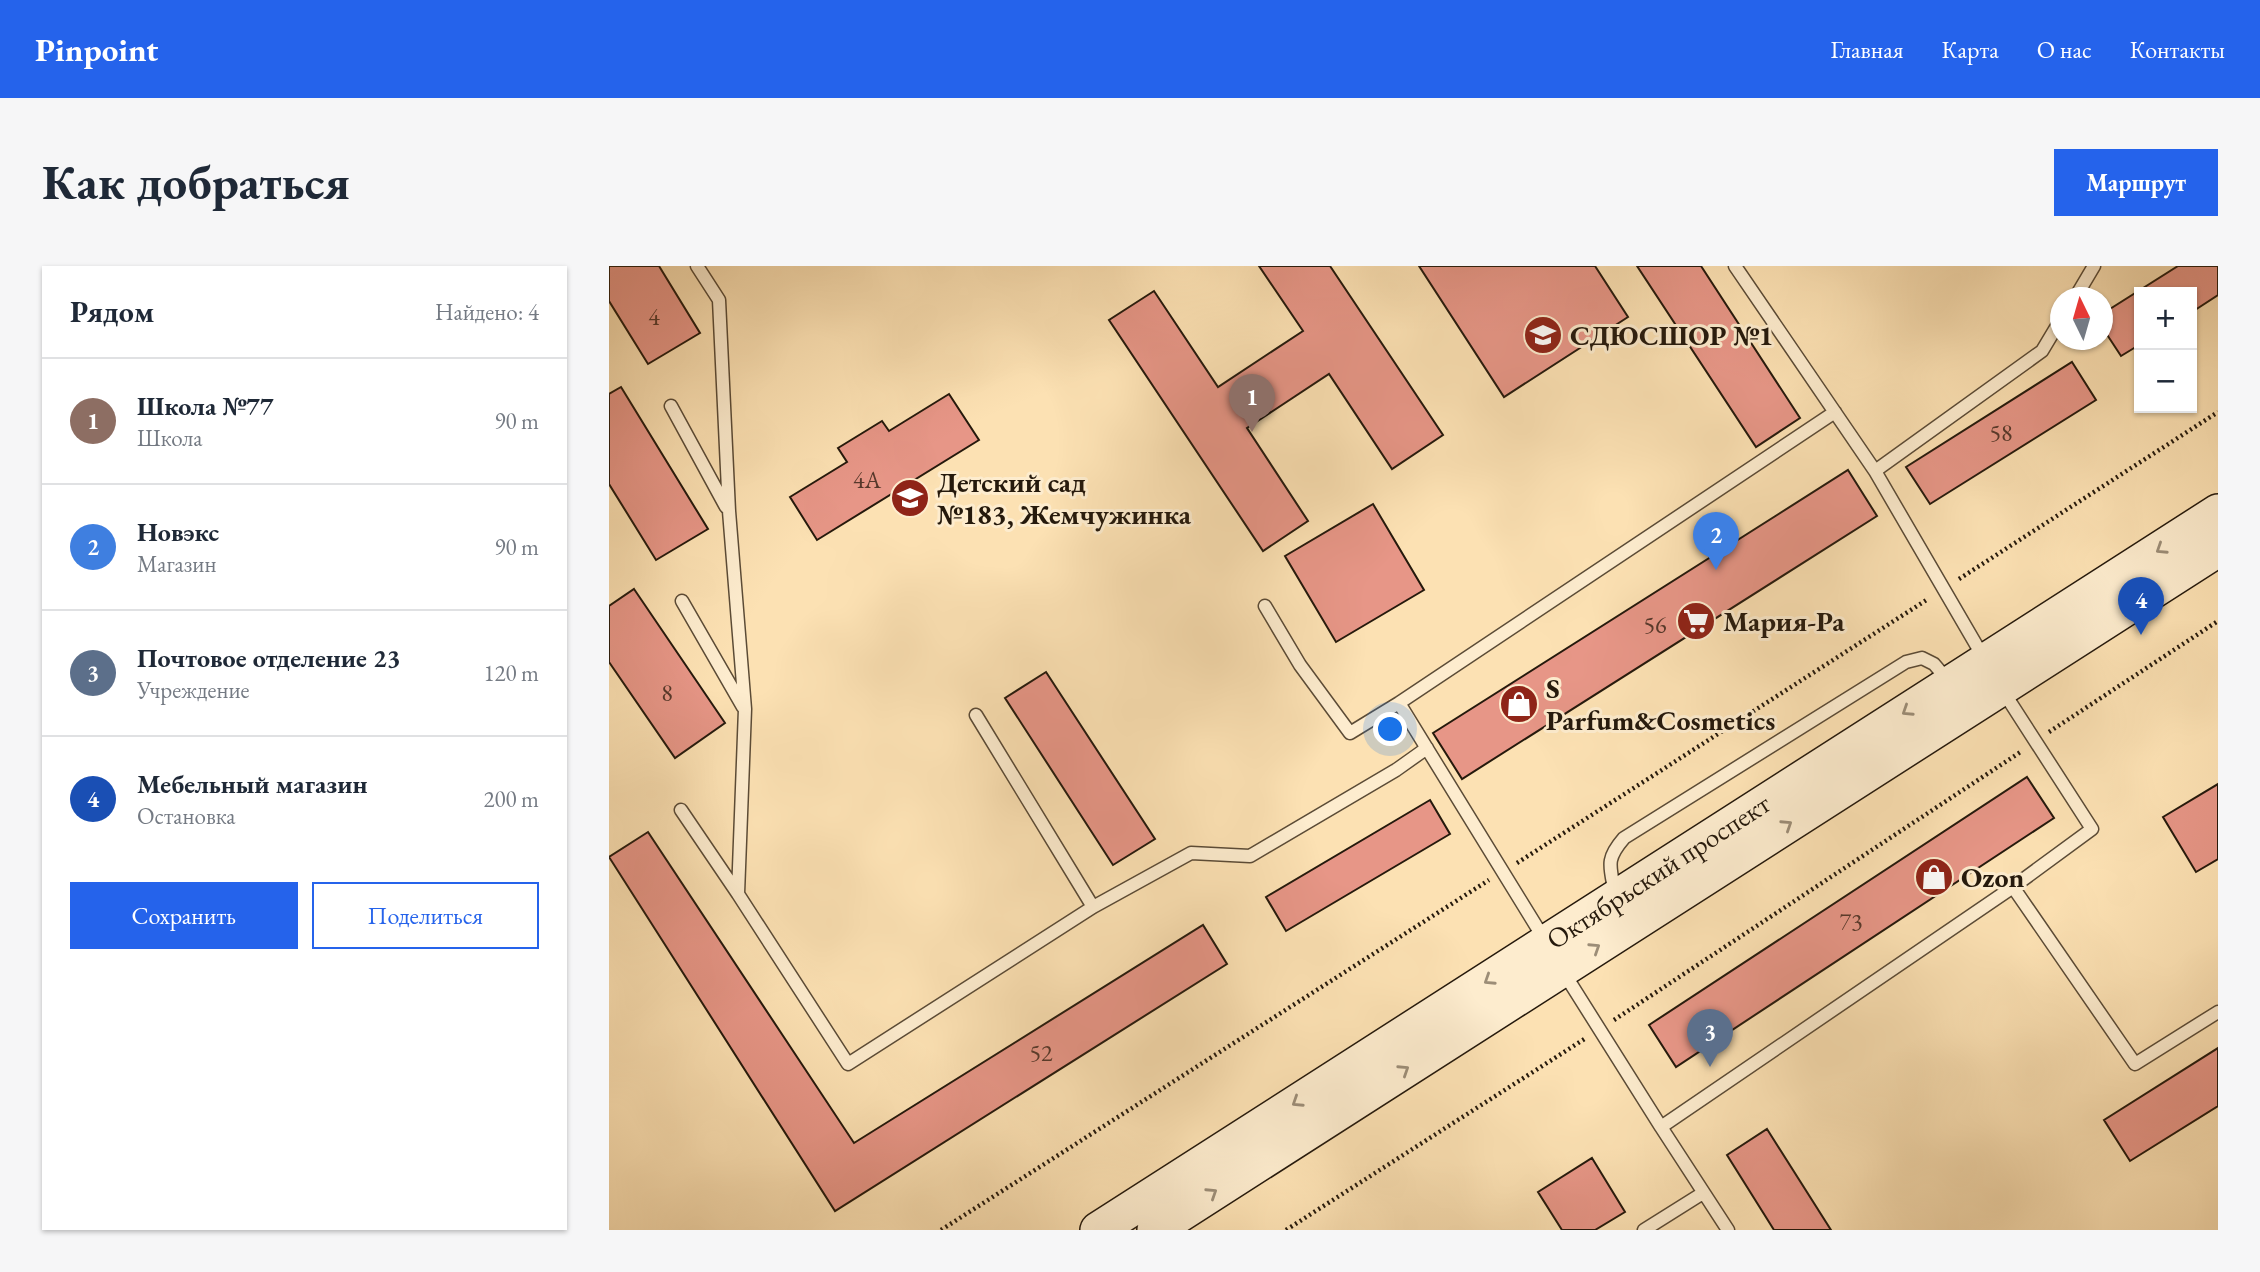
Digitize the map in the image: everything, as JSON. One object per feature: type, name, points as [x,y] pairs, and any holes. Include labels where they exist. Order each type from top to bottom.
[{"type":"main road","name":"Октябрьский проспект","points":[[1098,1230],[1554,956],[1993,674],[2218,512]]},
{"type":"main road","name":"Октябрьский проспект","points":[[1155,1230],[1554,956],[1616,898],[1951,683],[1993,674],[2218,549]]},
{"type":"lane","points":[[697,266],[719,300],[729,511],[745,709],[738,894]]},
{"type":"lane","points":[[1661,1127],[2013,887],[2092,829],[2034,742],[1875,471],[1735,266]]},
{"type":"lane","points":[[2082,287],[2094,266]]},
{"type":"lane","points":[[1875,471],[2042,351],[2050,338]]},
{"type":"lane","points":[[671,406],[729,511]]},
{"type":"lane","points":[[1265,607],[1300,665],[1350,733],[1399,704],[1835,412]]},
{"type":"lane","points":[[682,601],[745,709]]},
{"type":"lane","points":[[1616,898],[1610,864],[1612,852],[1624,838],[1906,662],[1922,658],[1934,664],[1951,683]]},
{"type":"lane","points":[[1399,704],[1554,956],[1728,1230]]},
{"type":"lane","points":[[976,715],[1093,907]]},
{"type":"lane","points":[[681,810],[848,1064],[1093,907],[1191,853],[1250,856],[1396,770],[1427,748]]},
{"type":"lane","points":[[2013,887],[2135,1064],[2218,1012]]},
{"type":"lane","points":[[1644,1230],[1703,1193]]},
{"type":"path","points":[[941,1230],[2218,412]]},
{"type":"path","points":[[1286,1230],[1600,1029],[2218,621]]},
{"type":"building","points":[[609,266],[659,266],[700,333],[648,364],[609,301]]},
{"type":"building","points":[[1259,266],[1330,266],[1443,435],[1392,469],[1329,374],[1247,428],[1308,521],[1263,551],[1109,320],[1154,291],[1218,387],[1303,331]]},
{"type":"building","points":[[1419,266],[1595,266],[1628,317],[1504,397]]},
{"type":"building","points":[[1637,266],[1701,266],[1800,418],[1756,447]]},
{"type":"building","points":[[2178,266],[2218,266],[2218,295],[2197,309],[2197,287],[2145,287]]},
{"type":"building","points":[[2134,294],[2134,348],[2121,356],[2113,344],[2113,307]]},
{"type":"building","points":[[2072,362],[2096,400],[1930,504],[1906,467]]},
{"type":"building","points":[[621,387],[708,529],[656,560],[609,484],[609,394]]},
{"type":"building","points":[[949,394],[979,440],[817,540],[790,497],[847,462],[838,448],[882,421],[889,431]]},
{"type":"building","points":[[1848,470],[1877,516],[1462,779],[1433,733]]},
{"type":"building","points":[[1373,504],[1424,590],[1336,642],[1285,556]]},
{"type":"building","points":[[634,589],[725,723],[675,758],[609,662],[609,606]]},
{"type":"building","points":[[1046,672],[1155,839],[1113,865],[1005,698]]},
{"type":"building","points":[[2027,777],[2054,818],[1676,1067],[1649,1025]]},
{"type":"building","points":[[2218,784],[2218,859],[2196,872],[2163,817]]},
{"type":"building","points":[[1430,800],[1450,834],[1286,931],[1266,897]]},
{"type":"building","points":[[648,832],[854,1143],[1203,925],[1227,964],[835,1211],[609,857]]},
{"type":"building","points":[[2218,1048],[2218,1106],[2130,1161],[2104,1120]]},
{"type":"building","points":[[1767,1129],[1831,1230],[1774,1230],[1727,1155]]},
{"type":"building","points":[[1592,1158],[1625,1212],[1595,1230],[1562,1230],[1538,1192]]},
{"type":"place","name":"СДЮСШОР №1","points":[[1543,335]]},
{"type":"place","name":"Школа №77","points":[[1252,432]]},
{"type":"place","name":"Детский сад №183, Жемчужинка","points":[[910,498]]},
{"type":"place","name":"Новэкс","points":[[1716,570]]},
{"type":"place","name":"Мария-Ра","points":[[1696,621]]},
{"type":"place","name":"Мебельный магазин","points":[[2141,635]]},
{"type":"place","name":"S Parfum&Cosmetics","points":[[1519,704]]},
{"type":"place","name":"Ozon","points":[[1934,877]]},
{"type":"place","name":"Почтовое отделение 23","points":[[1710,1067]]}]
